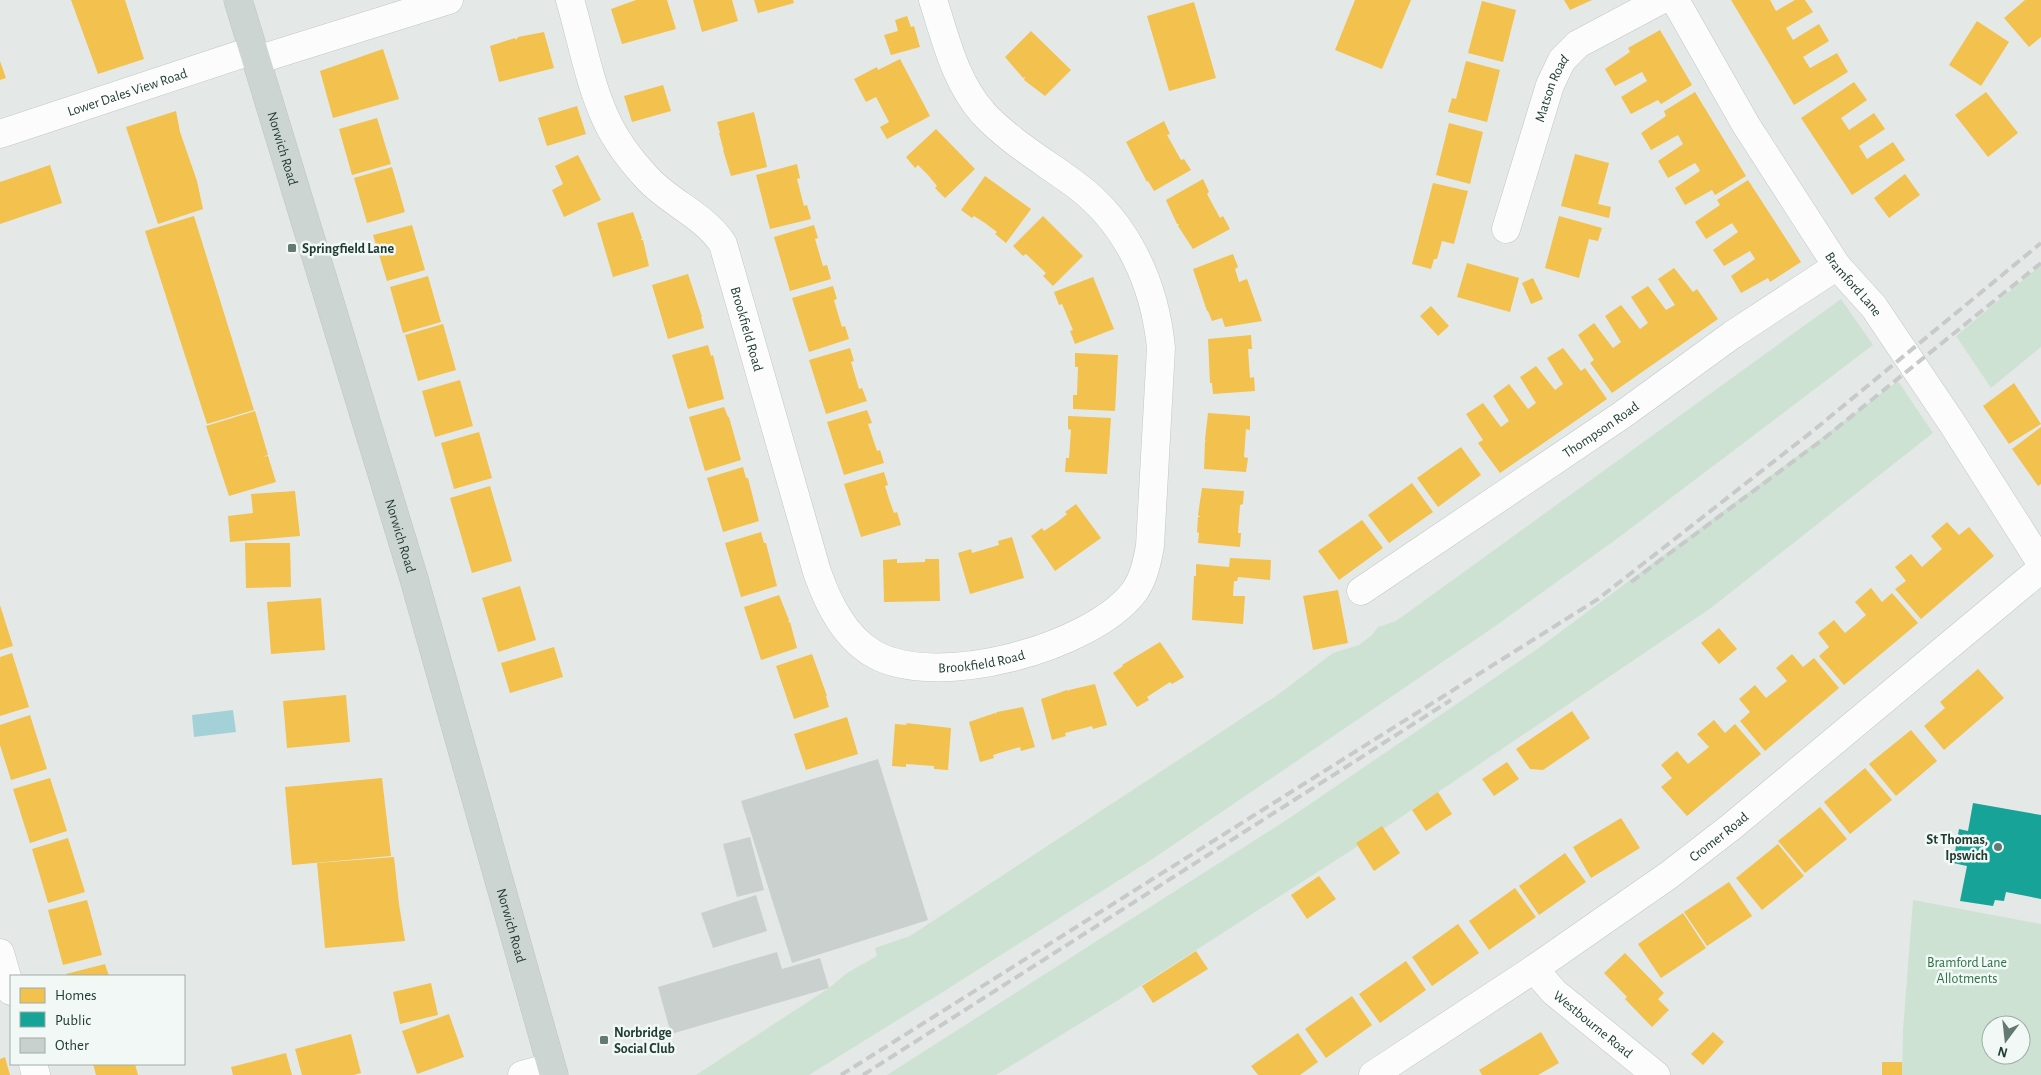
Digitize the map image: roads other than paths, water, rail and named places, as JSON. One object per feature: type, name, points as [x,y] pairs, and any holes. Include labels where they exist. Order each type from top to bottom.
[{"type":"main road","name":"Norwich Road","points":[[238,0],[414,579],[553,1071]]},
{"type":"street","points":[[255,55],[449,0]]},
{"type":"street","name":"Brookfield Road","points":[[570,0],[600,104],[614,135],[650,181],[706,223],[723,244],[817,572],[828,600],[849,632],[873,654],[888,661],[931,667],[985,664],[1008,659],[1042,647],[1086,630],[1107,616],[1133,594],[1145,571],[1150,546],[1161,348],[1159,326],[1152,293],[1144,272],[1124,237],[1091,196],[1035,157],[995,125],[980,108],[964,88],[956,71],[933,0]]},
{"type":"street","name":"Matson Road","points":[[1506,229],[1550,85],[1562,60],[1578,44],[1676,2]]},
{"type":"street","name":"Bramford Lane","points":[[1676,2],[1746,125],[1837,266],[1874,307],[2041,562]]},
{"type":"street","name":"Lower Dales View Road","points":[[0,134],[255,55]]},
{"type":"street","name":"Thompson Road","points":[[1361,592],[1622,415],[1732,335],[1837,266]]},
{"type":"street","name":"Cromer Road","points":[[1373,1075],[1534,968],[1696,855],[2041,569]]},
{"type":"street","points":[[0,953],[10,988]]},
{"type":"street","name":"Westbourne Road","points":[[1534,968],[1554,992],[1656,1075]]},
{"type":"street","points":[[522,1075],[553,1071]]},
{"type":"water","points":[[233,710],[236,732],[194,737],[192,715]]},
{"type":"railway","points":[[841,1075],[1598,599],[1814,430],[2041,243]]},
{"type":"railway","points":[[1631,582],[1822,440],[2041,263]]},
{"type":"railway","points":[[863,1075],[1451,700]]},
{"type":"place","name":"Springfield Lane","points":[[292,248]]},
{"type":"place","name":"St Thomas, Ipswich","points":[[1998,847]]},
{"type":"place","name":"Norbridge Social Club","points":[[604,1040]]},
{"type":"park label","name":"Bramford Lane Allotments","points":[[1967,970]]}]
